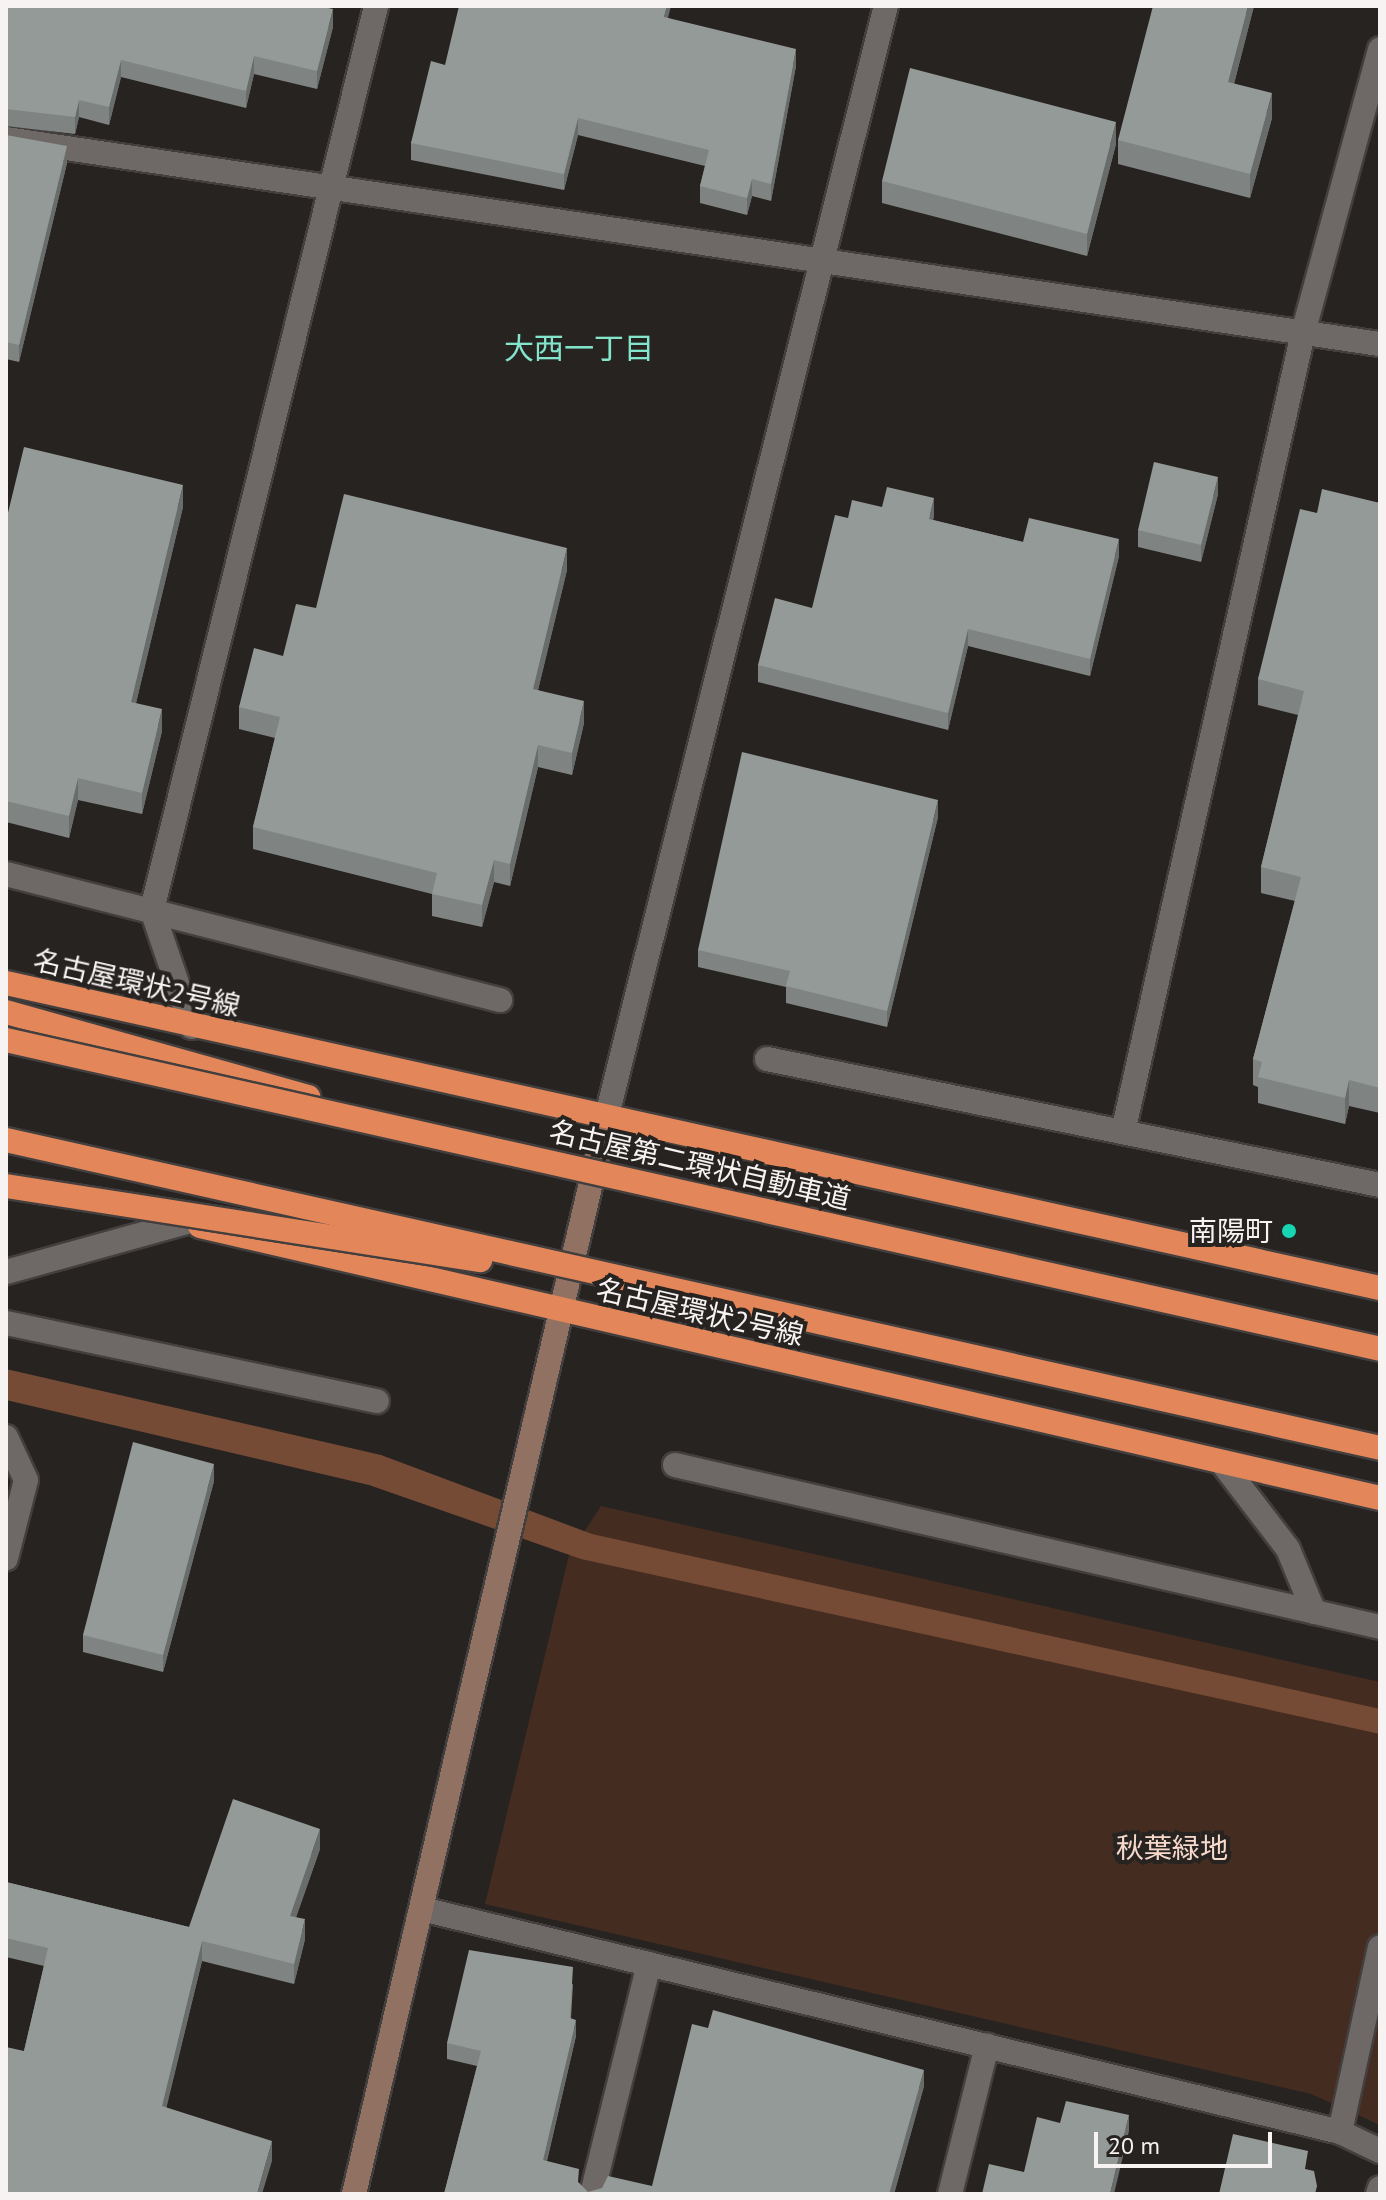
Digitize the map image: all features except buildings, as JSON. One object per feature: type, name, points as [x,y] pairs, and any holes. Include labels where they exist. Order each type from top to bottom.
[{"type":"highway","name":"名古屋環状2号線","points":[[6,983],[606,1119],[1380,1288]]},
{"type":"highway","points":[[6,1012],[489,1148]]},
{"type":"highway","name":"名古屋第二環状自動車道","points":[[6,1040],[1380,1349]]},
{"type":"highway","points":[[6,1140],[1380,1448]]},
{"type":"highway","name":"名古屋環状2号線","points":[[6,1185],[186,1222],[560,1311],[1380,1498]]},
{"type":"highway","points":[[6,1185],[707,1296]]},
{"type":"street","points":[[192,1027],[152,910],[376,6]]},
{"type":"street","points":[[354,2194],[426,1910],[606,1119],[886,6]]},
{"type":"street","points":[[1123,1132],[1303,333],[1380,49]]},
{"type":"street","points":[[6,139],[1380,344]]},
{"type":"street","points":[[6,874],[500,1000]]},
{"type":"street","points":[[767,1059],[1380,1185]]},
{"type":"street","points":[[6,1272],[186,1222]]},
{"type":"street","points":[[6,1323],[377,1401]]},
{"type":"street","points":[[6,1437],[26,1480],[6,1558]]},
{"type":"street","points":[[1223,1464],[1288,1549],[1314,1612]]},
{"type":"street","points":[[675,1465],[1380,1627]]},
{"type":"street","points":[[426,1910],[1340,2132],[1380,2151]]},
{"type":"street","points":[[1340,2132],[1380,1947]]},
{"type":"street","points":[[592,2194],[649,1964]]},
{"type":"street","points":[[950,2194],[987,2046]]},
{"type":"street","points":[[1378,2194],[1380,2188]]},
{"type":"green space","name":"秋葉緑地","points":[[601,1506],[1380,1682],[1380,2125],[1311,2094],[485,1904],[569,1555]]},
{"type":"shaded area","points":[[6,1369],[381,1455],[592,1534],[1380,1709],[1380,1734],[581,1559],[369,1485],[6,1400]]},
{"type":"place","name":"南陽町","points":[[1289,1231]]},
{"type":"district","name":"大西一丁目","points":[[579,348]]}]
